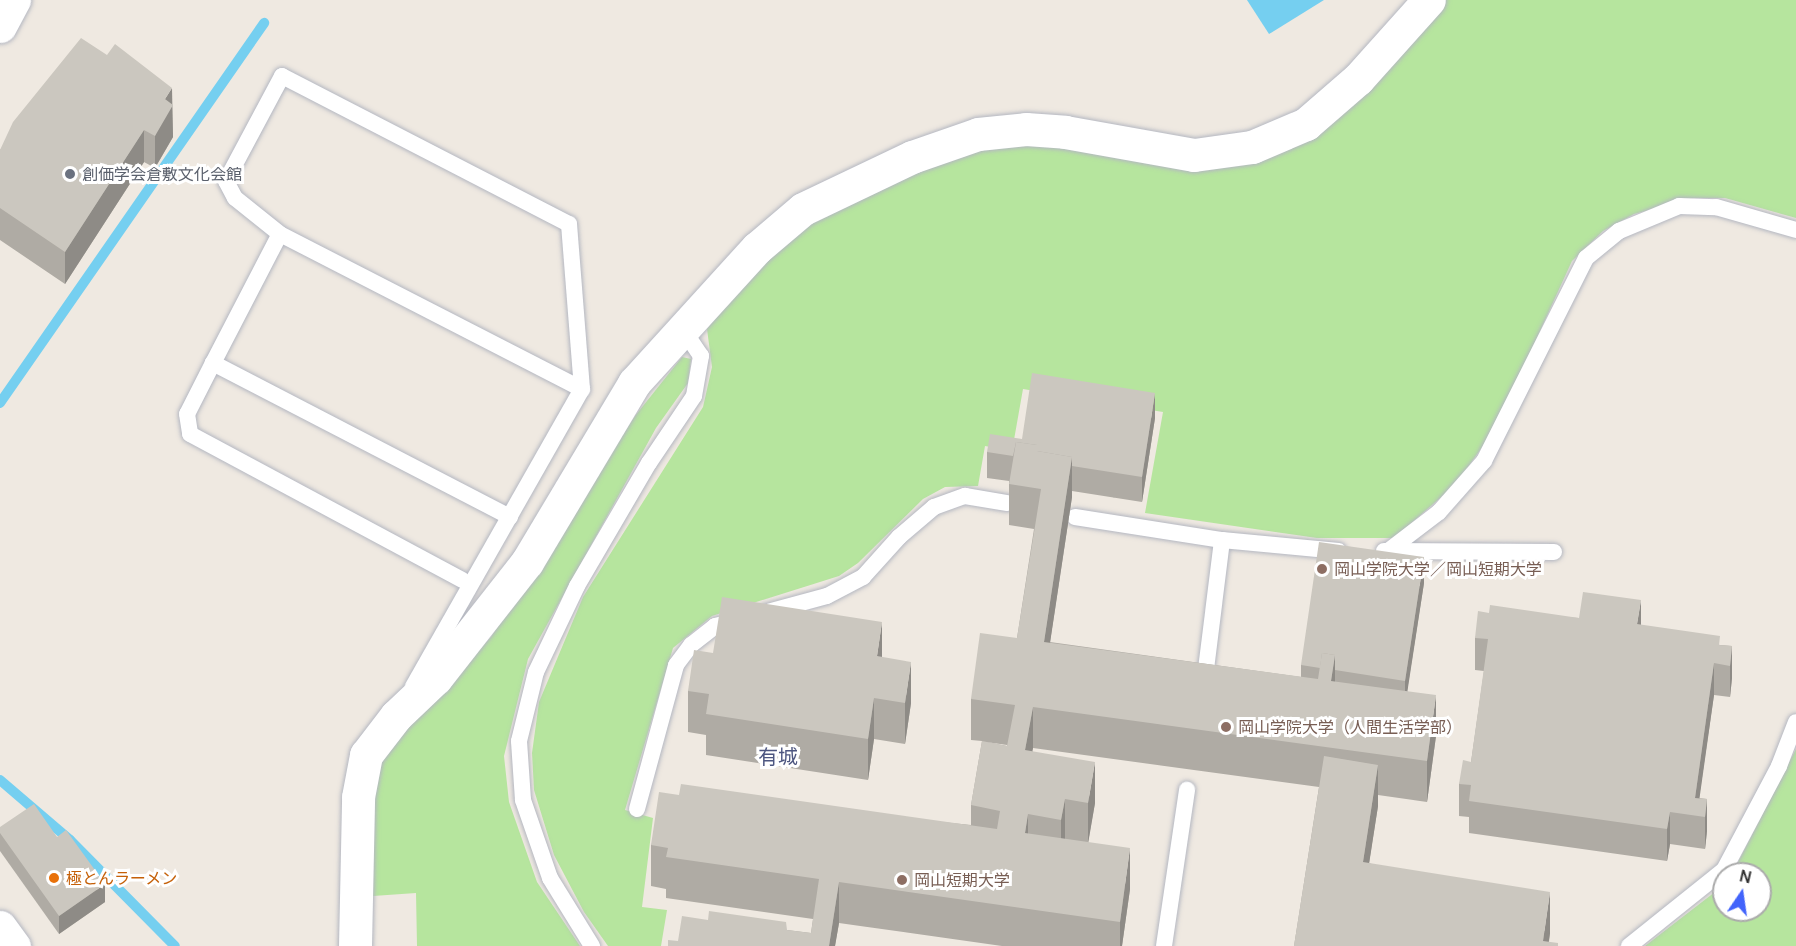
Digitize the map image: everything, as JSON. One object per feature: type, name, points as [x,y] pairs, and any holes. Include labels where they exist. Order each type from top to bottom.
[{"type":"street","points":[[0,26],[14,0]]},
{"type":"street","points":[[355,946],[358,798],[366,755],[396,716],[436,678],[527,562],[634,383],[757,248],[803,209],[912,158],[978,134],[1026,129],[1065,132],[1194,155],[1252,147],[1306,124],[1358,79],[1429,0]]},
{"type":"street","points":[[0,927],[14,946]]},
{"type":"lane","points":[[396,716],[582,389],[569,224],[282,76],[226,181],[235,198],[280,234],[582,389]]},
{"type":"lane","points":[[1388,551],[1439,512],[1484,461],[1586,258],[1619,231],[1679,206],[1716,207],[1796,230]]},
{"type":"lane","points":[[280,234],[187,414],[190,434],[462,580]]},
{"type":"lane","points":[[592,946],[550,878],[523,800],[519,741],[536,672],[578,586],[649,463],[694,396],[701,356],[683,329]]},
{"type":"lane","points":[[213,363],[510,517]]},
{"type":"lane","points":[[637,810],[676,664],[691,645],[715,626],[827,596],[864,577],[899,537],[934,507],[965,496],[1007,504]]},
{"type":"lane","points":[[1075,517],[1309,551],[1554,552]]},
{"type":"lane","points":[[1202,694],[1222,540]]},
{"type":"lane","points":[[1629,946],[1724,870],[1779,766],[1796,722]]},
{"type":"lane","points":[[1164,946],[1187,790]]},
{"type":"green space","points":[[1444,0],[1796,0],[1796,218],[1725,198],[1694,198],[1634,214],[1603,231],[1572,261],[1495,429],[1455,485],[1394,538],[1317,538],[1145,513],[1163,412],[1023,389],[1012,451],[985,446],[978,486],[945,487],[923,499],[858,563],[839,576],[712,616],[673,648],[625,810],[653,818],[642,907],[667,910],[661,946],[608,946],[584,912],[554,855],[534,790],[532,753],[539,702],[583,597],[703,407],[712,367],[707,329],[736,292],[769,256],[815,221],[896,177],[969,152],[1032,140],[1271,156],[1307,142],[1387,64]]},
{"type":"green space","points":[[682,357],[691,359],[688,383],[656,428],[528,659],[504,756],[509,802],[537,882],[580,946],[417,946],[416,893],[373,896],[369,838],[373,765],[491,637],[635,416]]},
{"type":"green space","points":[[1796,749],[1796,946],[1645,946],[1712,894],[1712,922],[1772,922],[1772,862],[1738,862]]},
{"type":"water","points":[[1247,0],[1324,0],[1269,34]]},
{"type":"building","name":"創価学会倉敷文化会館","points":[[81,38],[107,55],[115,44],[172,88],[165,99],[173,105],[155,136],[144,130],[65,252],[0,208],[0,150],[13,122]]},
{"type":"building","points":[[1032,373],[1155,393],[1142,477],[1072,466],[1072,457],[1037,451],[1037,445],[1016,442],[1013,456],[987,452],[990,434],[1022,439]]},
{"type":"building","points":[[1016,442],[1037,445],[1037,451],[1072,457],[1044,642],[1318,679],[1322,653],[1335,655],[1331,681],[1436,695],[1427,761],[1033,707],[1025,750],[1095,762],[1088,803],[1065,799],[1061,820],[1028,814],[1025,833],[1130,848],[1120,922],[839,882],[829,946],[668,946],[668,940],[678,941],[682,916],[708,920],[709,911],[786,922],[787,930],[811,933],[819,879],[666,857],[668,848],[651,845],[659,792],[679,795],[681,784],[997,829],[1000,811],[971,805],[982,741],[1007,746],[1015,705],[971,699],[980,633],[1017,638],[1041,489],[1009,484]]},
{"type":"building","points":[[1319,542],[1424,557],[1405,681],[1335,670],[1335,655],[1322,653],[1320,668],[1301,665]]},
{"type":"building","points":[[1583,592],[1641,600],[1637,624],[1720,636],[1719,645],[1732,646],[1730,666],[1714,663],[1695,798],[1707,799],[1705,817],[1670,812],[1667,829],[1469,801],[1471,785],[1459,784],[1463,760],[1471,762],[1488,639],[1475,638],[1478,611],[1489,613],[1490,605],[1579,618]]},
{"type":"building","points":[[722,597],[882,622],[877,656],[911,662],[905,703],[874,698],[868,739],[706,714],[709,694],[688,691],[694,650],[713,653]]},
{"type":"building","points":[[1324,756],[1378,765],[1363,862],[1550,892],[1543,941],[1558,943],[1558,946],[1294,946]]},
{"type":"building","name":"極とんラーメン","points":[[34,804],[57,837],[66,830],[105,884],[59,916],[0,833],[0,827]]},
{"type":"waterway","points":[[0,403],[264,23]]},
{"type":"waterway","points":[[0,780],[70,840],[175,946]]},
{"type":"place","name":"創価学会倉敷文化会館","points":[[70,174]]},
{"type":"place","name":"岡山学院大学／岡山短期大学","points":[[1322,569]]},
{"type":"place","name":"岡山学院大学（人間生活学部）","points":[[1226,727]]},
{"type":"place","name":"極とんラーメン","points":[[54,878]]},
{"type":"place","name":"岡山短期大学","points":[[902,880]]},
{"type":"district","name":"有城","points":[[778,756]]}]
